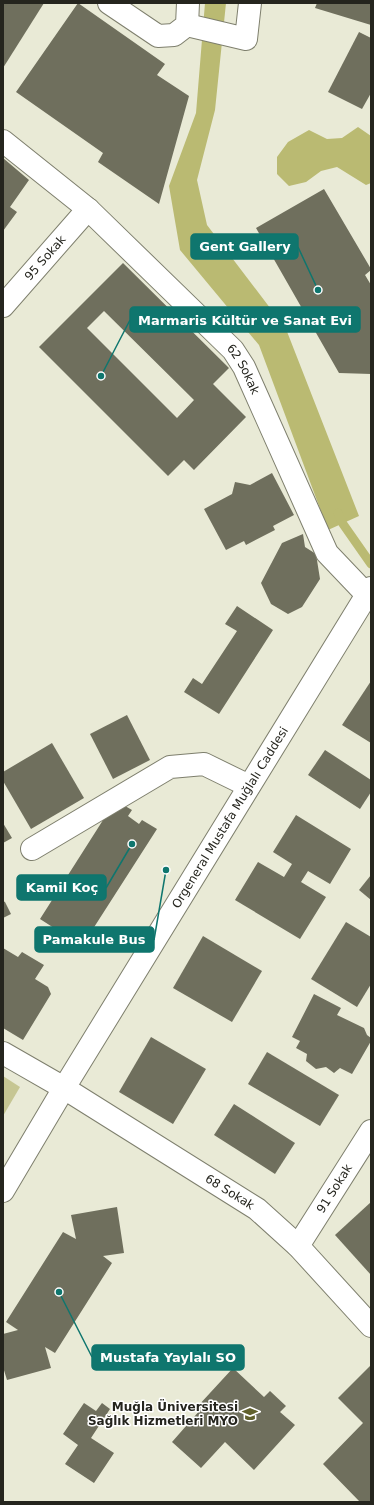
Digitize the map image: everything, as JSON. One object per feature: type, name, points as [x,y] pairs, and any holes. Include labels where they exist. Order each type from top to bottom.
[{"type":"street","points":[[109,3],[158,36],[174,35],[194,27],[246,39],[250,3]]},
{"type":"street","points":[[188,3],[194,27]]},
{"type":"street","name":"62 Sokak","points":[[3,142],[88,210],[233,350],[244,368],[327,553],[370,592]]},
{"type":"street","name":"95 Sokak","points":[[3,306],[88,210]]},
{"type":"street","name":"Orgeneral Mustafa Muğlalı Caddesi","points":[[3,1191],[64,1088],[249,786],[370,592]]},
{"type":"street","points":[[32,849],[170,768],[204,764],[249,786]]},
{"type":"street","name":"68 Sokak","points":[[3,1052],[64,1088],[257,1210],[298,1246],[371,1326]]},
{"type":"street","name":"91 Sokak","points":[[298,1246],[371,1131]]},
{"type":"green space","points":[[3,1076],[20,1087],[3,1116]]},
{"type":"shaded area","points":[[205,3],[226,3],[215,110],[197,180],[207,225],[286,329],[359,516],[328,530],[259,345],[180,250],[169,186],[196,113]]},
{"type":"shaded area","points":[[358,127],[371,136],[371,183],[366,185],[337,167],[321,171],[306,182],[289,186],[277,174],[277,157],[288,142],[309,130],[327,139],[342,138]]},
{"type":"building","points":[[3,3],[44,3],[3,68]]},
{"type":"building","points":[[78,3],[165,64],[157,75],[189,96],[159,204],[98,162],[103,153],[16,92]]},
{"type":"building","points":[[317,3],[371,3],[371,25],[315,8]]},
{"type":"building","points":[[359,32],[371,38],[371,93],[362,109],[328,92]]},
{"type":"building","points":[[3,158],[29,180],[10,207],[17,212],[3,231]]},
{"type":"building","points":[[324,189],[371,269],[365,275],[371,285],[371,374],[339,373],[256,228]]},
{"type":"building","points":[[123,263],[229,368],[213,384],[246,417],[194,470],[184,460],[168,476],[39,347]],"holes":[[[104,311],[194,400],[177,418],[87,328]]]},
{"type":"building","points":[[272,473],[294,515],[273,526],[275,530],[246,545],[244,541],[226,550],[204,509],[232,494],[235,482],[250,485]]},
{"type":"building","points":[[303,534],[305,547],[316,554],[320,579],[302,607],[288,614],[271,604],[261,583],[282,543]]},
{"type":"building","points":[[237,606],[273,630],[219,714],[184,692],[193,678],[202,684],[237,631],[225,624]]},
{"type":"building","points":[[371,681],[371,743],[342,725]]},
{"type":"building","points":[[127,715],[150,760],[113,779],[90,734]]},
{"type":"building","points":[[52,743],[84,798],[31,829],[3,781],[3,772]]},
{"type":"building","points":[[325,750],[371,780],[371,792],[360,809],[308,775]]},
{"type":"building","points":[[120,803],[132,810],[128,816],[139,824],[142,820],[157,829],[82,946],[40,919],[112,806]]},
{"type":"building","points":[[296,815],[351,849],[330,884],[308,871],[301,882],[326,897],[300,939],[235,900],[258,862],[284,877],[292,864],[273,852]]},
{"type":"building","points":[[3,823],[12,838],[3,843]]},
{"type":"building","points":[[371,875],[371,900],[359,890]]},
{"type":"building","points":[[3,901],[11,914],[3,918]]},
{"type":"building","points":[[346,922],[371,937],[371,984],[357,1007],[311,979]]},
{"type":"building","points":[[203,936],[262,971],[232,1022],[173,988]]},
{"type":"building","points":[[3,948],[18,957],[22,952],[44,965],[35,979],[48,987],[51,994],[23,1040],[3,1028]]},
{"type":"building","points":[[314,994],[341,1008],[337,1015],[364,1028],[367,1035],[371,1038],[371,1041],[352,1074],[340,1068],[334,1073],[326,1067],[316,1069],[306,1061],[307,1054],[296,1048],[300,1041],[292,1037]]},
{"type":"building","points":[[151,1037],[206,1069],[173,1124],[119,1092]]},
{"type":"building","points":[[267,1052],[339,1095],[320,1126],[248,1084]]},
{"type":"building","points":[[234,1104],[295,1143],[275,1174],[214,1135]]},
{"type":"building","points":[[371,1202],[371,1275],[335,1235]]},
{"type":"building","points":[[117,1207],[124,1253],[103,1256],[112,1263],[55,1353],[45,1347],[51,1368],[7,1380],[3,1367],[3,1334],[18,1330],[6,1322],[63,1232],[76,1239],[71,1215]]},
{"type":"building","points":[[370,1366],[371,1502],[360,1502],[323,1464],[363,1423],[338,1398]]},
{"type":"building","points":[[233,1368],[264,1397],[270,1391],[286,1406],[280,1412],[295,1425],[254,1470],[225,1442],[201,1468],[172,1442],[201,1409],[198,1406]]},
{"type":"building","points":[[84,1403],[96,1411],[102,1403],[110,1409],[91,1438],[114,1453],[94,1483],[65,1464],[78,1445],[63,1434]]},
{"type":"waterway","points":[[338,513],[343,524],[371,564]]},
{"type":"place","name":"Gent Gallery","points":[[318,290]]},
{"type":"place","name":"Marmaris Kültür ve Sanat Evi","points":[[101,376]]},
{"type":"place","name":"Kamil Koç","points":[[132,844]]},
{"type":"place","name":"Pamakule Bus","points":[[166,870]]},
{"type":"place","name":"Mustafa Yaylalı SO","points":[[59,1292]]},
{"type":"place","name":"Muğla Üniversitesi Sağlık Hizmetleri MYO","points":[[250,1414]]}]
